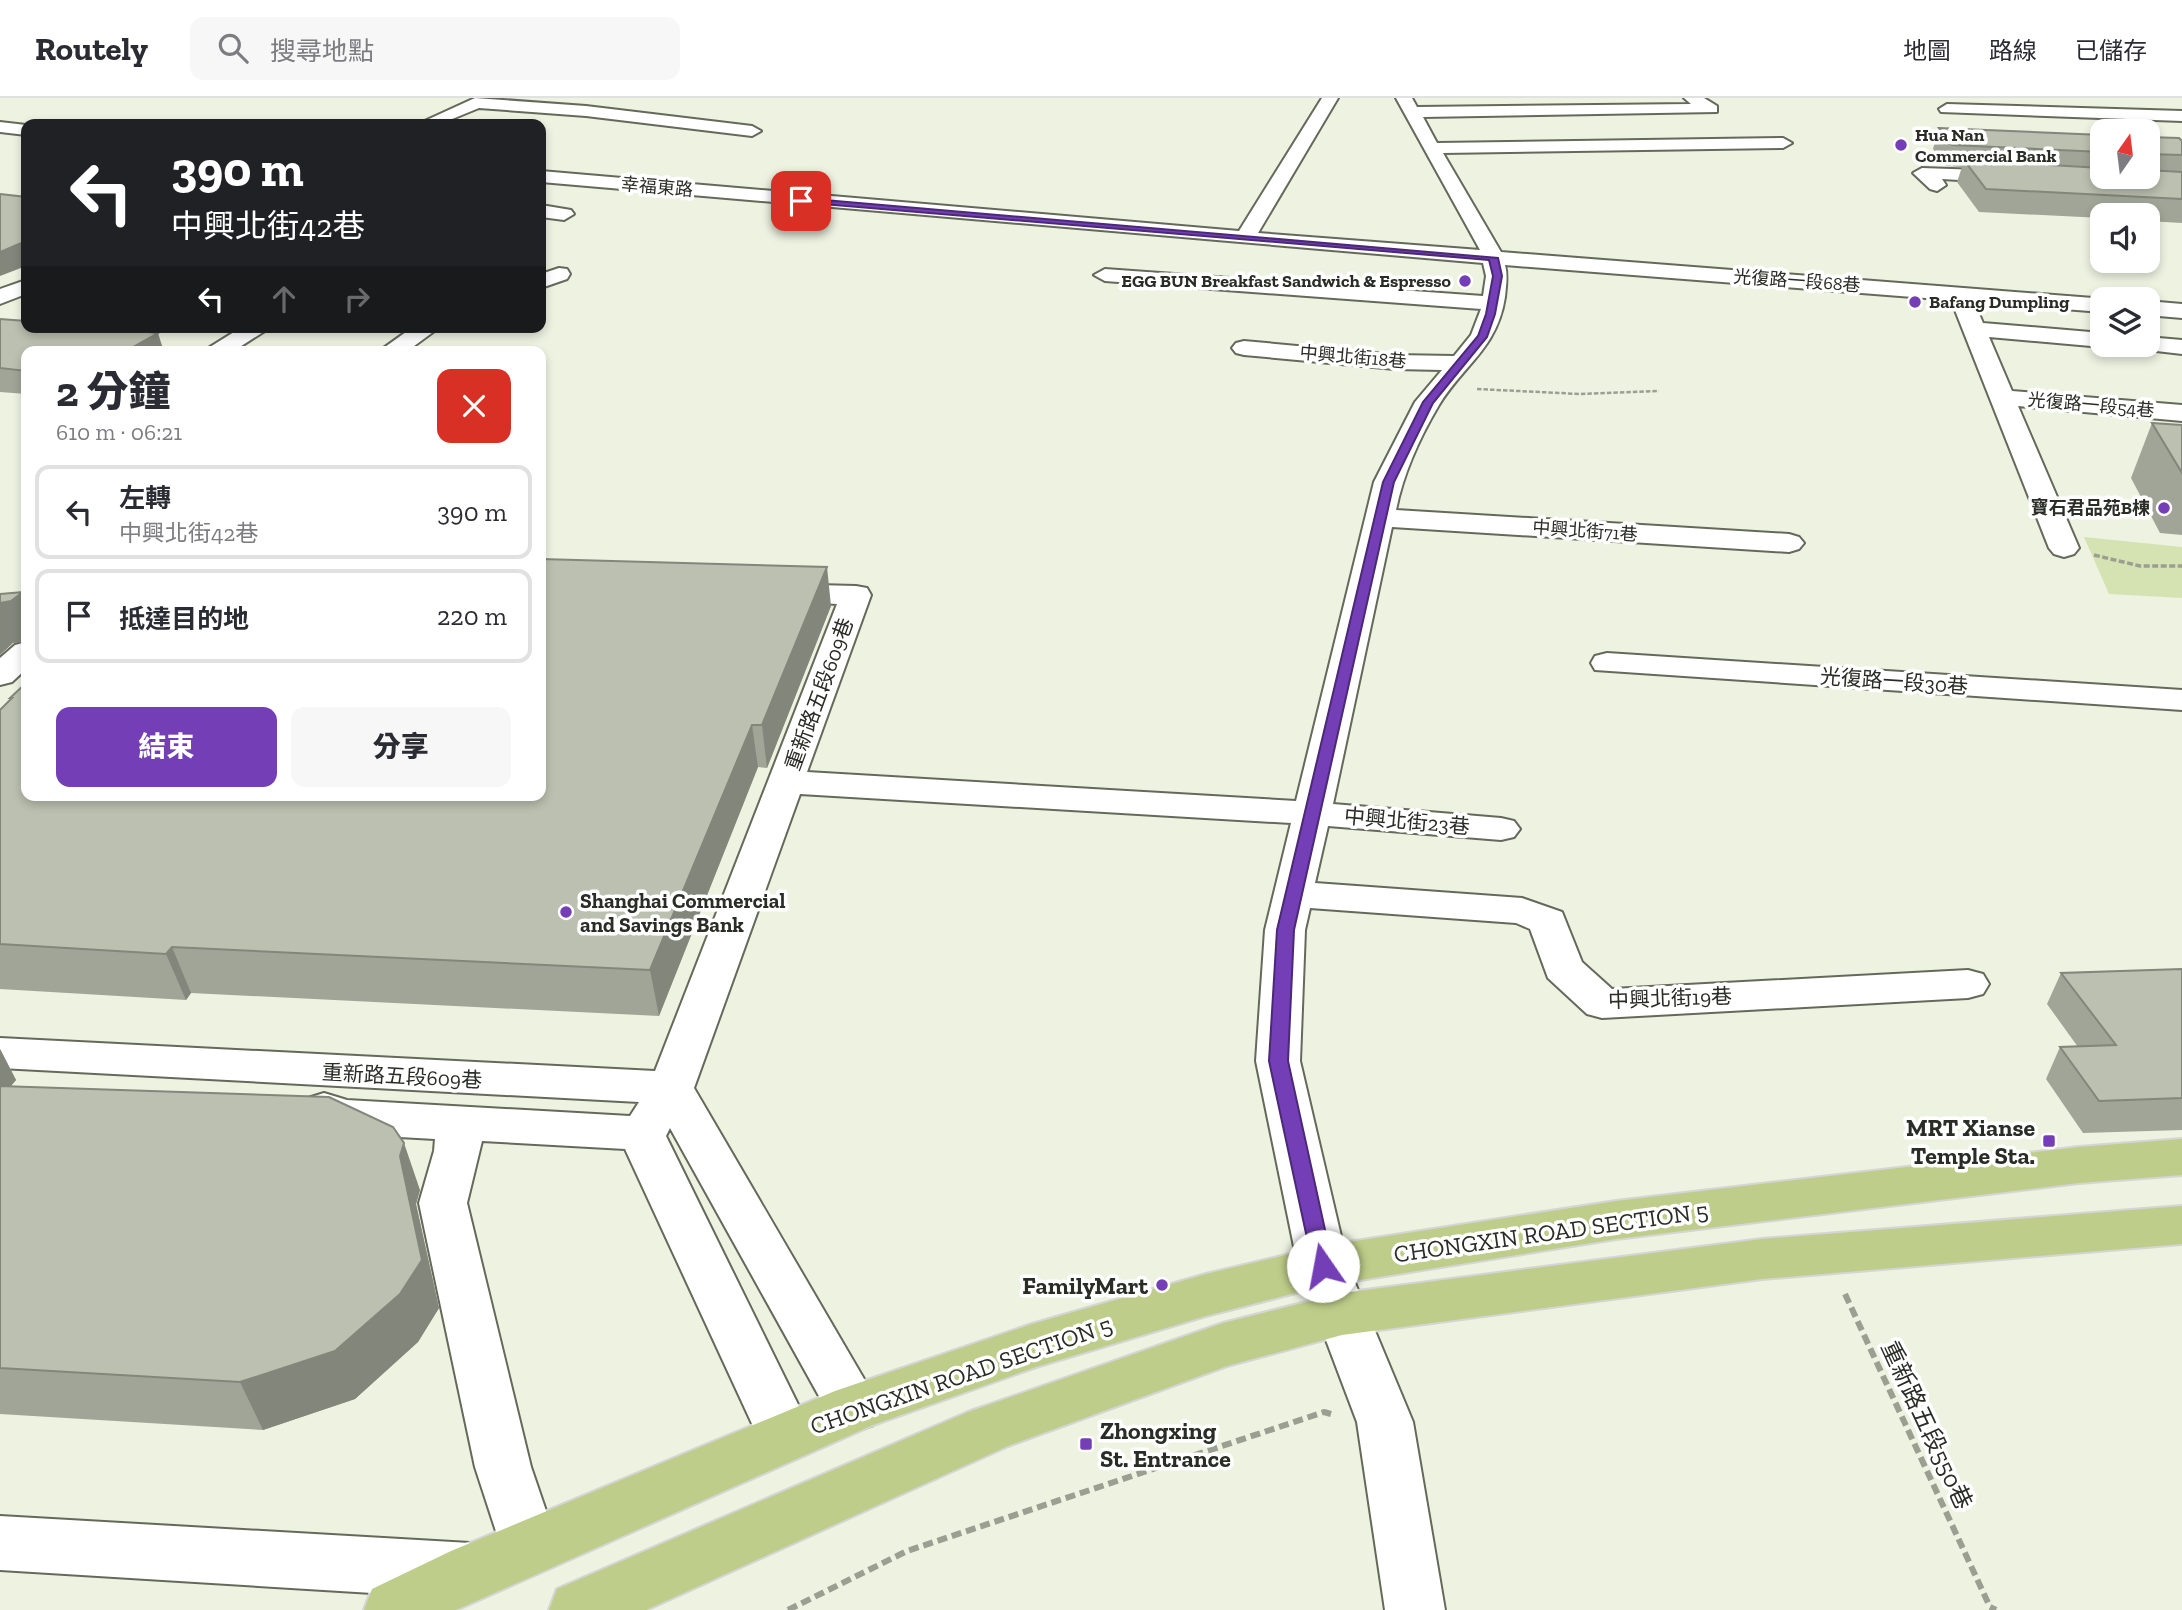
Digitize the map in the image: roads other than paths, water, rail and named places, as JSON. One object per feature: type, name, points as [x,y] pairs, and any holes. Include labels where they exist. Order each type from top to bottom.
[{"type":"main road","name":"CHONGXIN ROAD SECTION 5","points":[[579,1610],[988,1429],[1223,1345],[1333,1290],[1616,1220],[2079,1165],[2182,1157]]},
{"type":"main road","name":"CHONGXIN ROAD SECTION 5","points":[[394,1610],[528,1546],[854,1408],[1032,1346],[1206,1295],[1333,1290],[1762,1259],[2182,1224]]},
{"type":"street","points":[[1245,238],[1329,98]]},
{"type":"street","points":[[1415,1610],[1385,1422],[1333,1290],[1278,1061],[1285,930],[1388,482],[1428,402],[1482,337],[1493,303],[1497,276],[1490,247],[1473,223],[1409,105],[1712,108],[1692,98]]},
{"type":"street","points":[[2167,98],[2182,115]]},
{"type":"street","points":[[439,119],[484,101],[752,131]]},
{"type":"street","points":[[1947,109],[2182,115]]},
{"type":"street","points":[[0,127],[21,129]]},
{"type":"street","points":[[1432,148],[1783,143]]},
{"type":"street","points":[[569,160],[639,166]]},
{"type":"street","points":[[1937,185],[1922,173],[2032,178]]},
{"type":"street","name":"幸福東路","points":[[546,176],[1245,238]]},
{"type":"street","points":[[546,212],[565,214]]},
{"type":"street","name":"光復路一段68巷","points":[[1245,238],[2090,303]]},
{"type":"street","points":[[1105,275],[1493,303]]},
{"type":"street","points":[[0,297],[21,288]]},
{"type":"street","points":[[1959,293],[2064,548]]},
{"type":"street","points":[[2160,309],[2182,311]]},
{"type":"street","points":[[1972,329],[2090,339]]},
{"type":"street","points":[[225,346],[249,333]]},
{"type":"street","points":[[399,346],[420,333]]},
{"type":"street","points":[[2160,345],[2182,347]]},
{"type":"street","name":"中興北街18巷","points":[[1244,348],[1395,362],[1452,375]]},
{"type":"street","name":"光復路一段54巷","points":[[2000,397],[2182,413]]},
{"type":"street","name":"中興北街71巷","points":[[1380,518],[1789,543]]},
{"type":"street","name":"重新路五段609巷","points":[[175,1064],[345,1117],[627,1132],[642,1136],[671,1088],[856,595],[753,592]]},
{"type":"street","points":[[0,676],[21,657]]},
{"type":"street","name":"光復路一段30巷","points":[[1607,663],[2182,700]]},
{"type":"street","name":"中興北街23巷","points":[[786,782],[1312,813],[1501,829]]},
{"type":"street","name":"中興北街19巷","points":[[1294,894],[1522,911],[1548,921],[1563,968],[1602,1004],[1968,984]]},
{"type":"street","name":"重新路五段609巷","points":[[0,1053],[671,1088]]},
{"type":"street","points":[[671,1088],[854,1408]]},
{"type":"street","name":"重新路五段609巷","points":[[458,1122],[458,1151],[443,1203],[503,1467],[528,1546]]},
{"type":"street","points":[[642,1136],[786,1437]]},
{"type":"street","points":[[0,1543],[472,1571]]},
{"type":"place","name":"Hua Nan Commercial Bank","points":[[1901,145]]},
{"type":"place","name":"EGG BUN Breakfast Sandwich & Espresso","points":[[1465,281]]},
{"type":"place","name":"Bafang Dumpling","points":[[1915,302]]},
{"type":"place","name":"寶石君品苑B棟","points":[[2164,508]]},
{"type":"place","name":"Shanghai Commercial and Savings Bank","points":[[566,912]]},
{"type":"place","name":"MRT Xianse Temple Sta.","points":[[2049,1141]]},
{"type":"place","name":"FamilyMart","points":[[1162,1285]]},
{"type":"place","name":"Zhongxing St. Entrance","points":[[1086,1444]]}]
